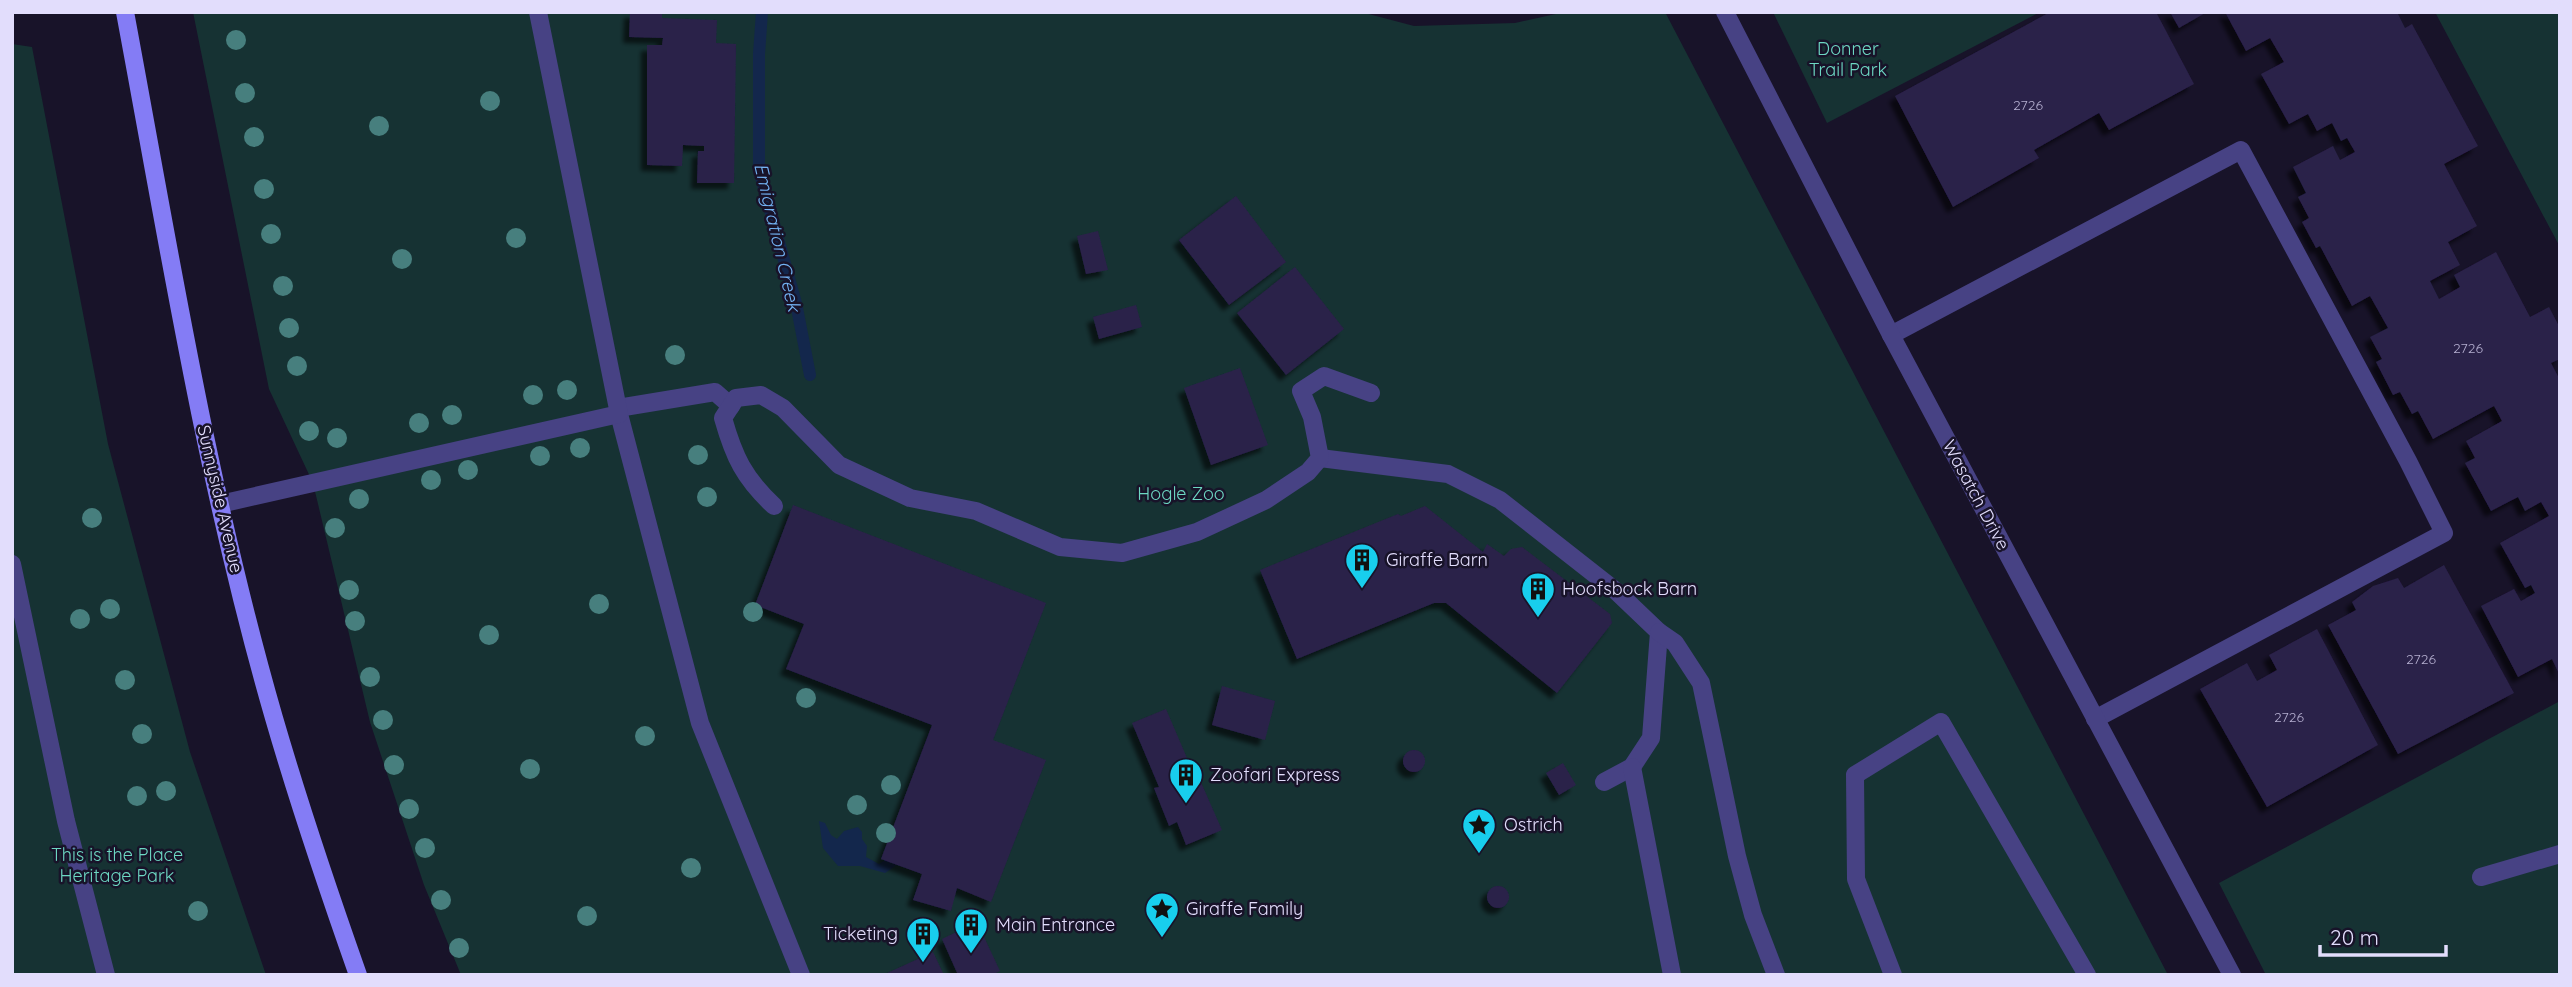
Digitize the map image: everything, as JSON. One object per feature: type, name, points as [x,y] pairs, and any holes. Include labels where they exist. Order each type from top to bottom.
[{"type":"main road","name":"Sunnyside Avenue","points":[[125,12],[186,343],[220,504],[273,718],[359,975]]},
{"type":"street","points":[[538,12],[618,411],[700,723],[801,975]]},
{"type":"street","name":"Wasatch Drive","points":[[1725,12],[1891,334],[2232,975]]},
{"type":"street","points":[[1891,334],[2241,150],[2375,404],[2408,461],[2444,533],[2095,719]]},
{"type":"street","points":[[1320,458],[1312,416],[1301,391],[1324,376],[1371,393]]},
{"type":"street","points":[[220,504],[618,411],[715,392],[731,406]]},
{"type":"street","points":[[774,506],[755,488],[733,453],[723,418],[736,398],[761,395],[783,408],[839,465],[911,498],[976,511],[1060,547],[1122,552],[1198,533],[1266,500],[1308,472],[1320,458]]},
{"type":"street","points":[[1320,458],[1448,474],[1500,500],[1616,591],[1659,632],[1675,643],[1702,682],[1737,856],[1753,915],[1776,975]]},
{"type":"street","points":[[12,564],[66,821],[106,975]]},
{"type":"street","points":[[1604,782],[1632,767],[1651,738],[1659,632]]},
{"type":"street","points":[[1893,975],[1856,879],[1855,775],[1941,722],[2087,975]]},
{"type":"street","points":[[1632,767],[1672,975]]},
{"type":"street","points":[[2481,877],[2560,854]]},
{"type":"green space","name":"Hogle Zoo","points":[[193,12],[1361,12],[1414,26],[1515,23],[1565,12],[1665,12],[2168,975],[461,975],[424,885],[370,722],[313,483],[269,389]]},
{"type":"green space","name":"Donner Trail Park","points":[[1773,12],[2040,12],[1827,123]]},
{"type":"green space","points":[[2435,12],[2560,12],[2560,247]]},
{"type":"green space","name":"This is the Place Heritage Park","points":[[12,44],[32,47],[108,444],[190,752],[266,975],[12,975]]},
{"type":"green space","points":[[2560,701],[2560,975],[2266,975],[2219,883]]},
{"type":"water","points":[[819,821],[825,823],[831,835],[837,839],[844,831],[858,827],[867,846],[866,857],[879,864],[885,860],[897,865],[885,873],[860,866],[838,866],[823,848]]},
{"type":"building","points":[[630,12],[662,12],[662,18],[717,20],[716,43],[736,44],[734,183],[697,183],[698,151],[704,151],[704,146],[683,145],[682,166],[647,165],[647,45],[662,45],[663,38],[629,37]]},
{"type":"building","points":[[2050,12],[2156,12],[2194,84],[2109,130],[2099,113],[2034,150],[2039,158],[1953,207],[1895,96]]},
{"type":"building","points":[[2170,12],[2207,12],[2179,28]]},
{"type":"building","points":[[2225,12],[2397,12],[2405,28],[2412,24],[2478,146],[2444,164],[2477,226],[2448,242],[2460,265],[2430,281],[2439,299],[2460,287],[2454,275],[2496,252],[2530,317],[2549,307],[2560,328],[2560,359],[2551,363],[2560,380],[2560,676],[2552,659],[2518,677],[2481,606],[2514,589],[2521,601],[2535,593],[2531,585],[2525,588],[2500,543],[2549,516],[2541,502],[2525,511],[2518,497],[2491,511],[2465,463],[2475,458],[2466,441],[2502,421],[2494,406],[2433,439],[2418,411],[2412,414],[2400,392],[2393,395],[2376,362],[2382,359],[2370,337],[2388,328],[2370,296],[2352,306],[2320,246],[2316,248],[2302,222],[2309,218],[2298,197],[2306,193],[2293,167],[2333,146],[2340,160],[2355,152],[2347,138],[2341,141],[2332,123],[2317,131],[2308,114],[2289,124],[2261,74],[2284,62],[2270,38],[2246,51]]},
{"type":"building","points":[[1236,196],[1286,262],[1229,305],[1179,240]]},
{"type":"building","points":[[1098,231],[1108,270],[1086,274],[1077,236]]},
{"type":"building","points":[[1295,267],[1344,329],[1286,375],[1237,313]]},
{"type":"building","points":[[1136,305],[1142,327],[1099,339],[1093,317]]},
{"type":"building","points":[[1240,368],[1268,445],[1211,465],[1184,388]]},
{"type":"building","points":[[793,505],[1046,603],[993,740],[1046,760],[991,902],[957,888],[951,911],[913,900],[922,874],[881,859],[932,725],[786,669],[804,624],[755,605]]},
{"type":"building","points":[[1425,506],[1483,552],[1487,544],[1504,556],[1511,549],[1522,547],[1610,614],[1612,623],[1557,693],[1446,603],[1434,603],[1297,659],[1260,570],[1398,514],[1401,516]]},
{"type":"building","points":[[2444,565],[2514,693],[2398,754],[2328,625],[2356,610],[2352,602],[2373,586],[2398,578],[2404,588]]},
{"type":"building","points":[[2317,629],[2378,745],[2267,807],[2200,689],[2247,663],[2257,681],[2277,670],[2269,655]]},
{"type":"building","points":[[1222,686],[1275,701],[1265,740],[1212,725]]},
{"type":"building","points":[[1166,709],[1222,830],[1186,845],[1177,822],[1169,826],[1154,788],[1159,787],[1132,723]]},
{"type":"building","points":[[1414,750],[1422,753],[1425,761],[1422,769],[1414,772],[1406,769],[1403,761],[1406,753]]},
{"type":"building","points":[[1563,763],[1576,785],[1559,795],[1546,773]]},
{"type":"building","points":[[1498,886],[1506,889],[1509,897],[1506,905],[1498,908],[1490,905],[1487,897],[1490,889]]},
{"type":"building","name":"Main Entrance","points":[[977,922],[1000,971],[992,975],[958,975],[942,939]]},
{"type":"building","name":"Ticketing","points":[[933,952],[944,975],[883,975]]},
{"type":"waterway","name":"Emigration Creek","points":[[762,12],[759,54],[759,170],[796,303],[810,375]]},
{"type":"place","name":"Giraffe Barn","points":[[1362,590]]},
{"type":"place","name":"Hoofsbock Barn","points":[[1538,619]]},
{"type":"place","name":"Zoofari Express","points":[[1186,805]]},
{"type":"place","name":"Ostrich","points":[[1479,855]]},
{"type":"place","name":"Giraffe Family","points":[[1162,939]]},
{"type":"place","name":"Main Entrance","points":[[971,955]]},
{"type":"place","name":"Ticketing","points":[[923,964]]}]
